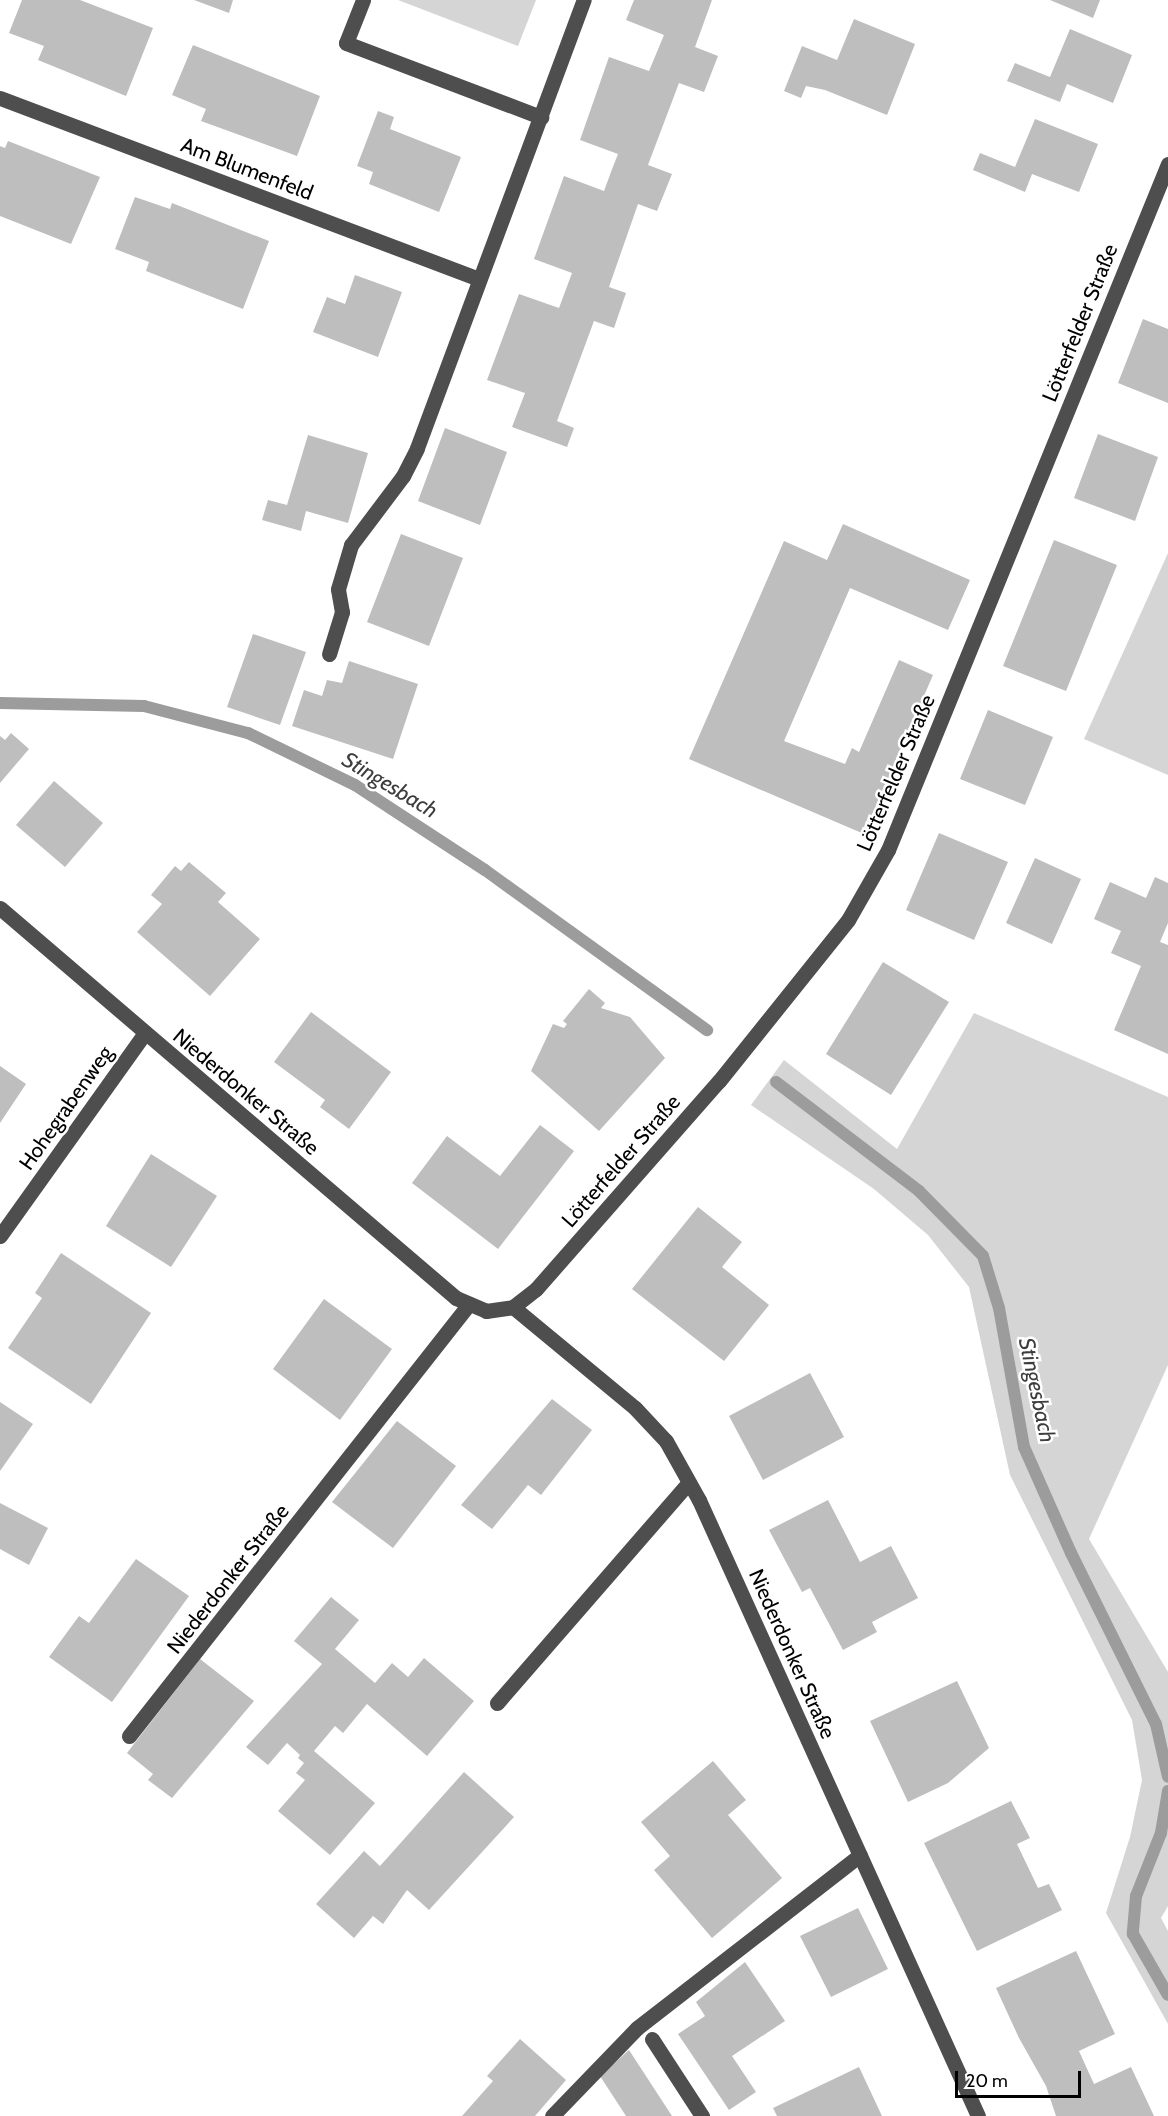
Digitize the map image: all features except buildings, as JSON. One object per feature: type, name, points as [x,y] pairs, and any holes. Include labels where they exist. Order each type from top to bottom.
[{"type":"street","points":[[363,0],[346,43],[541,117]]},
{"type":"street","points":[[329,654],[342,612],[338,589],[351,545],[403,476],[417,448],[584,0]]},
{"type":"street","name":"Am Blumenfeld","points":[[0,98],[479,279]]},
{"type":"street","name":"Lötterfelder Straße","points":[[513,1307],[536,1288],[719,1081],[770,1022],[848,920],[888,850],[1168,164]]},
{"type":"street","name":"Niederdonker Straße","points":[[0,908],[456,1298],[486,1311],[513,1307],[635,1408],[666,1441],[699,1500],[978,2116]]},
{"type":"street","name":"Hohegrabenweg","points":[[0,1236],[145,1033]]},
{"type":"street","name":"Niederdonker Straße","points":[[129,1736],[469,1304]]},
{"type":"street","points":[[497,1703],[688,1483]]},
{"type":"street","points":[[552,2116],[637,2028],[860,1855]]},
{"type":"street","points":[[652,2039],[702,2116]]},
{"type":"shaded area","points":[[398,0],[536,0],[518,46]]},
{"type":"shaded area","points":[[1168,553],[1168,775],[1084,739]]},
{"type":"shaded area","points":[[974,1013],[1168,1097],[1168,1365],[1089,1539],[1168,1672],[1168,1906],[1161,1918],[1168,1931],[1168,2024],[1106,1913],[1130,1837],[1142,1780],[1132,1720],[1010,1475],[969,1287],[928,1235],[874,1189],[751,1105],[784,1060],[897,1149]]},
{"type":"waterway","name":"Stingesbach","points":[[0,703],[144,706],[248,733],[355,785],[485,870],[707,1030]]},
{"type":"waterway","name":"Stingesbach","points":[[776,1082],[919,1191],[983,1256],[999,1308],[1024,1447],[1071,1553],[1156,1724],[1168,1777]]},
{"type":"waterway","name":"Stingesbach","points":[[1168,1791],[1161,1833],[1136,1896],[1133,1934],[1168,1995]]}]
